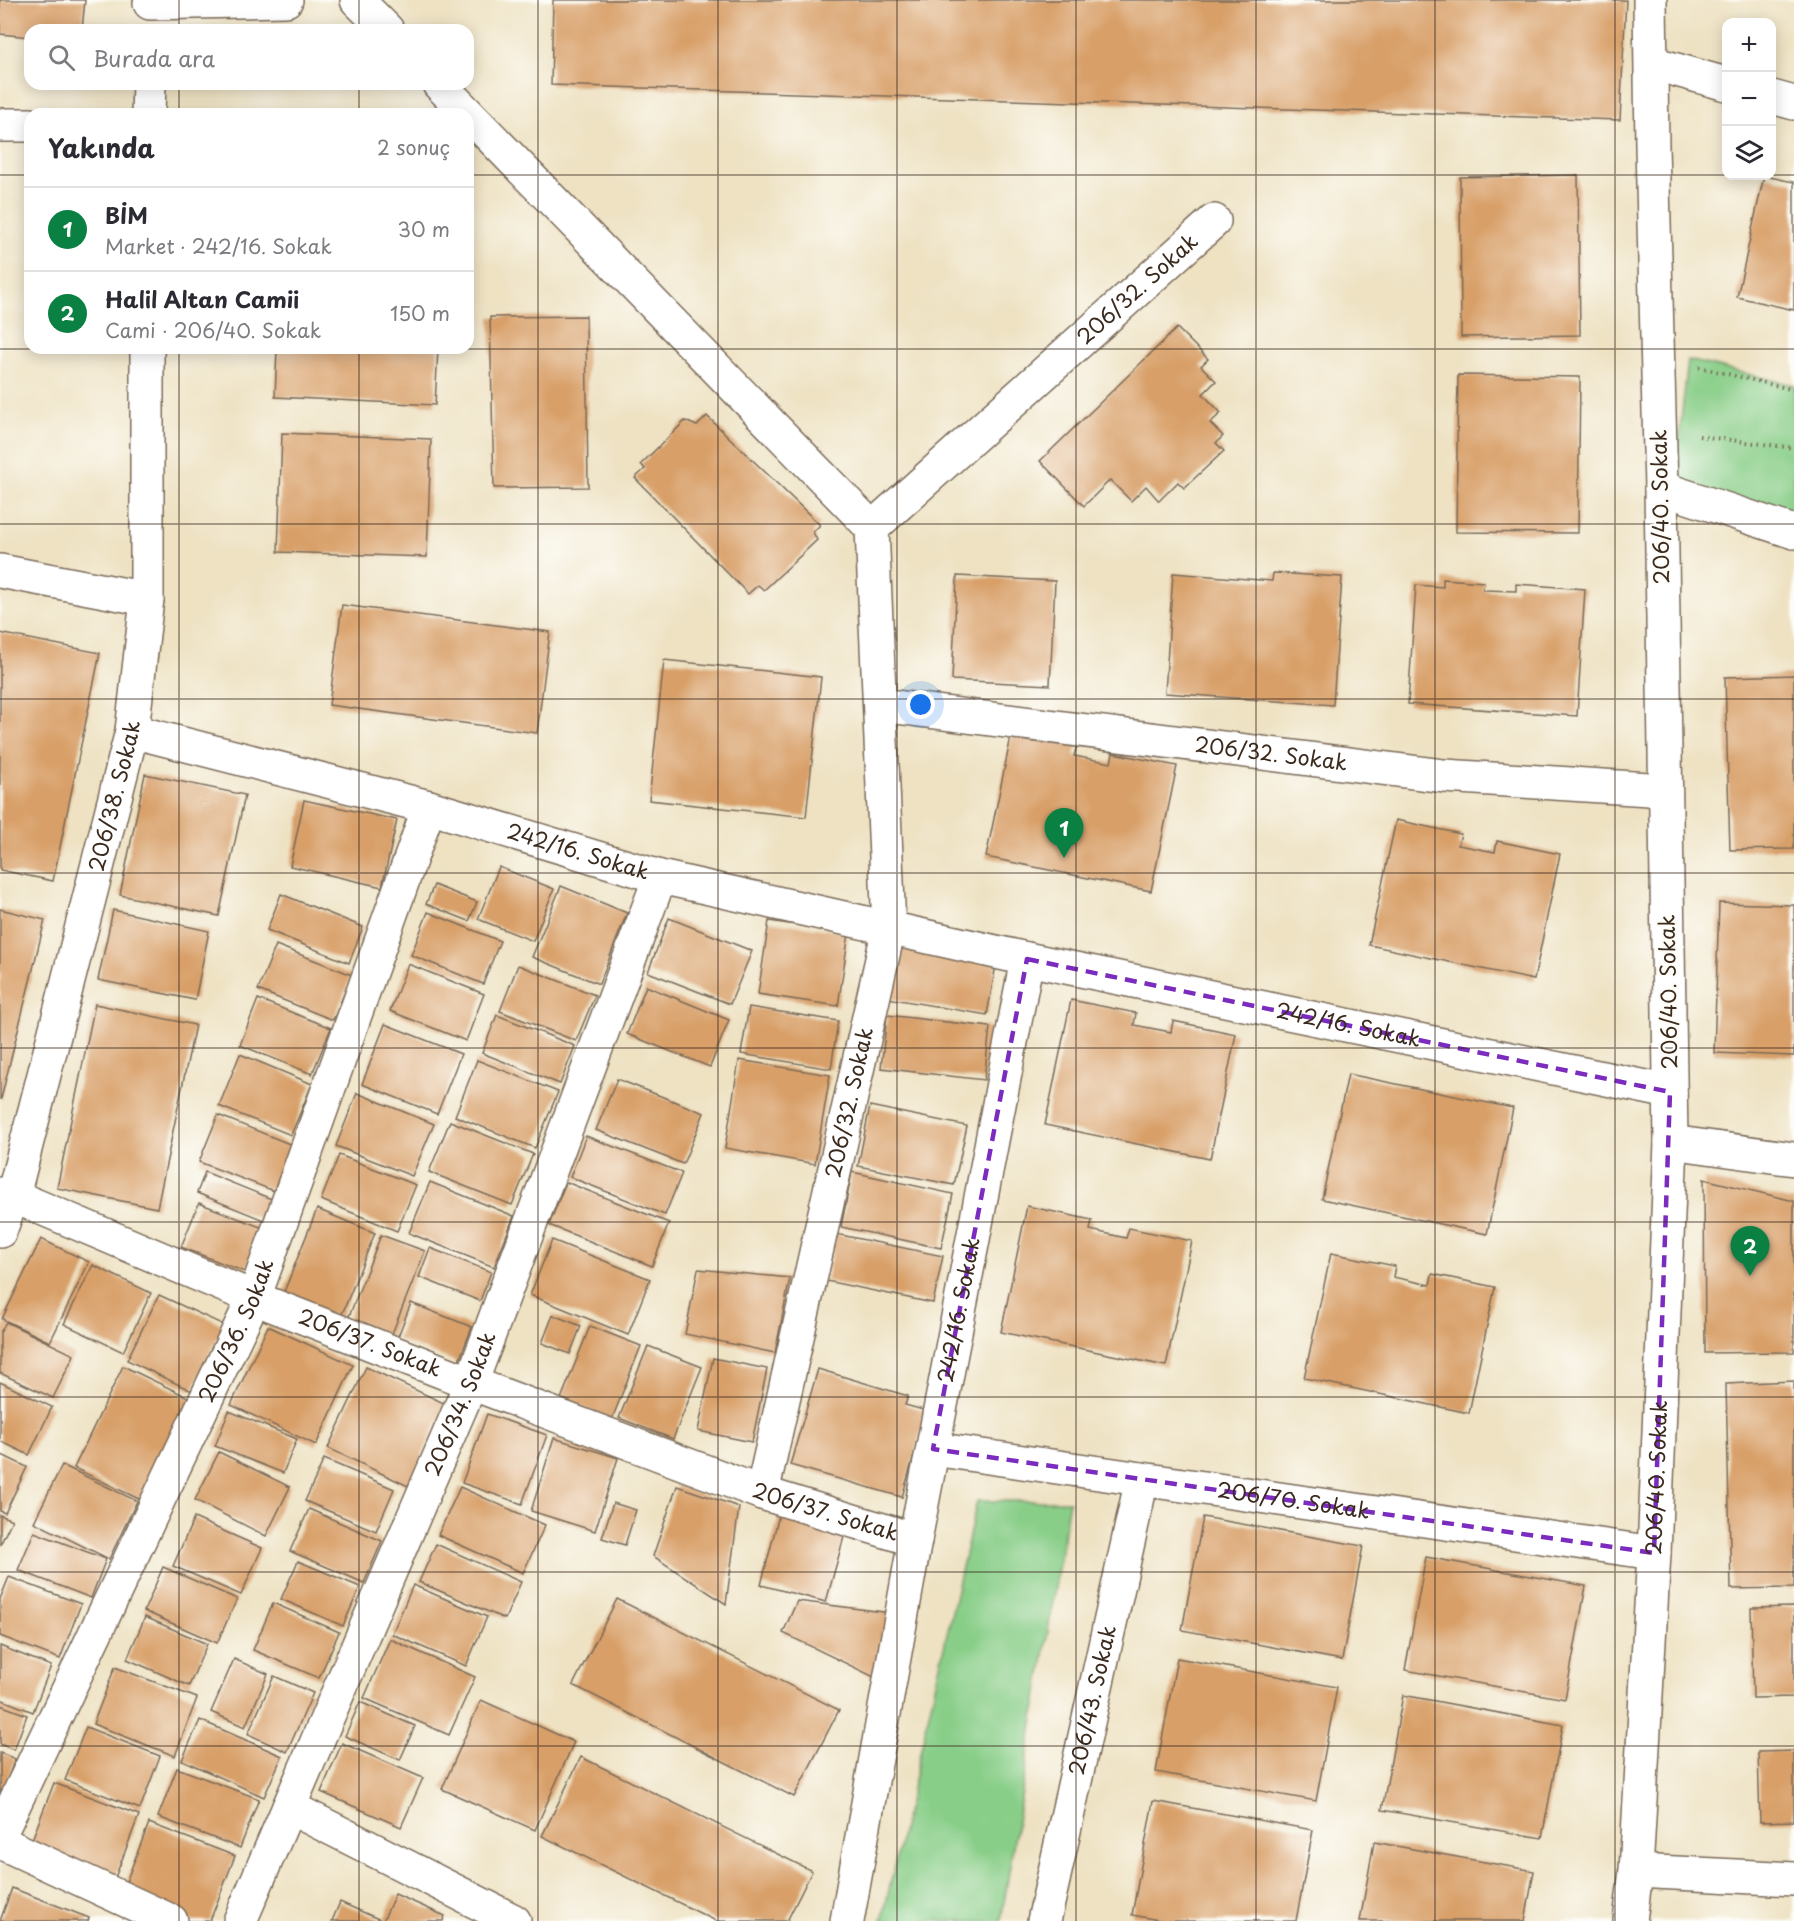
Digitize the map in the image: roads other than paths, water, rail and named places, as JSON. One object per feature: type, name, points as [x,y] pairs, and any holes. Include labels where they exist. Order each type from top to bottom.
[{"type":"street","points":[[150,11],[286,0]]},
{"type":"street","points":[[357,0],[381,24]]},
{"type":"street","name":"206/40. Sokak","points":[[1630,1921],[1636,1871],[1654,1553],[1671,1142],[1661,488],[1650,0]]},
{"type":"street","points":[[1652,63],[1722,83]]},
{"type":"street","points":[[148,108],[149,90]]},
{"type":"street","points":[[445,90],[462,108]]},
{"type":"street","points":[[1776,98],[1794,103]]},
{"type":"street","points":[[474,120],[872,528]]},
{"type":"street","points":[[0,125],[24,125]]},
{"type":"street","name":"206/32. Sokak","points":[[762,1493],[889,928],[872,528],[1214,220]]},
{"type":"street","name":"206/38. Sokak","points":[[0,1231],[6,1195],[132,730],[147,599],[147,354]]},
{"type":"street","points":[[1661,488],[1794,532]]},
{"type":"street","points":[[0,571],[147,599]]},
{"type":"street","name":"206/32. Sokak","points":[[880,705],[1444,776],[1665,790]]},
{"type":"street","name":"242/16. Sokak","points":[[132,730],[429,807],[660,877],[1027,959],[1670,1092]]},
{"type":"street","name":"206/36. Sokak","points":[[0,1834],[254,1298],[429,807]]},
{"type":"street","name":"206/34. Sokak","points":[[240,1921],[471,1383],[660,877]]},
{"type":"street","name":"242/16. Sokak","points":[[933,1449],[1027,959]]},
{"type":"street","points":[[1671,1142],[1794,1159]]},
{"type":"street","name":"206/37. Sokak","points":[[6,1195],[254,1298],[471,1383],[762,1493],[915,1540]]},
{"type":"street","name":"206/37. Sokak","points":[[847,1921],[933,1449]]},
{"type":"street","name":"206/70. Sokak","points":[[933,1449],[1654,1553]]},
{"type":"street","name":"206/43. Sokak","points":[[1044,1921],[1142,1479]]},
{"type":"street","points":[[289,1807],[514,1921]]},
{"type":"street","points":[[0,1842],[171,1921]]},
{"type":"street","points":[[1636,1871],[1794,1879]]},
{"type":"place","name":"BİM","points":[[1064,858]]},
{"type":"place","name":"Halil Altan Camii","points":[[1750,1276]]}]
